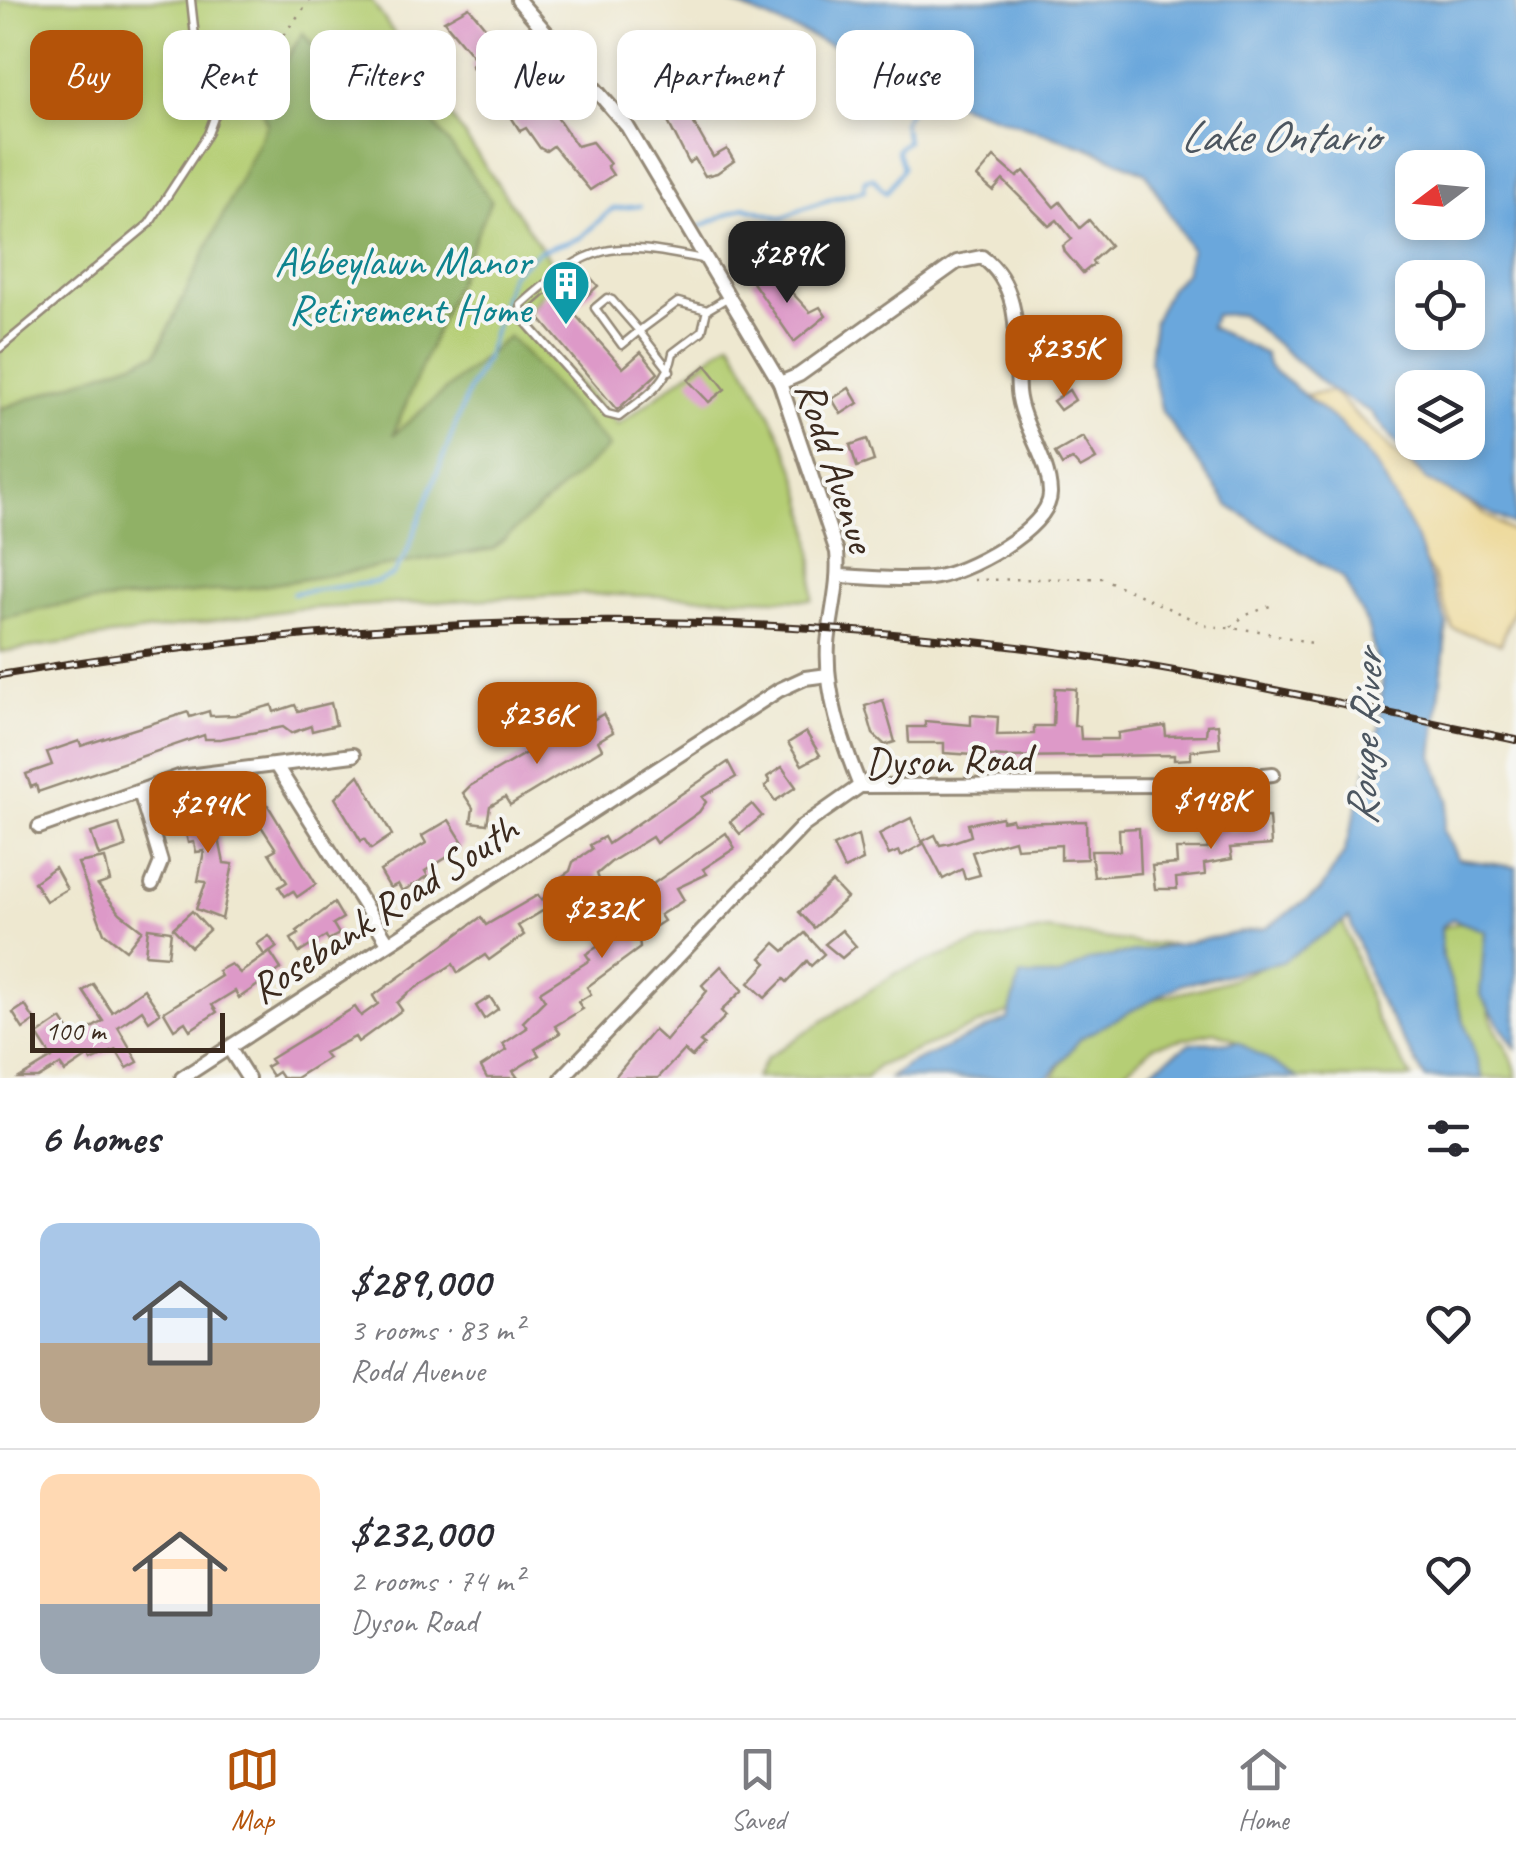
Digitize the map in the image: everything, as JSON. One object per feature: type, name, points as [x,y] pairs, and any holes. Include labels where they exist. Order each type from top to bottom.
[{"type":"street","name":"Rodd Avenue","points":[[518,0],[627,126],[780,383],[828,520],[839,576],[828,675],[841,739],[860,786]]},
{"type":"street","points":[[780,383],[799,374],[957,262],[982,257],[1002,272],[1012,298],[1019,398],[1044,466],[1050,497],[1039,522],[1008,545],[943,576],[839,576]]},
{"type":"street","name":"Rosebank Road South","points":[[182,1078],[387,941],[779,690],[805,678],[828,675]]},
{"type":"street","points":[[39,827],[179,776],[353,755]]},
{"type":"street","points":[[278,767],[387,941]]},
{"type":"street","name":"Dyson Road","points":[[562,1078],[803,826],[860,786],[1172,786],[1274,774]]},
{"type":"street","points":[[140,792],[161,862],[152,884]]},
{"type":"street","points":[[229,1048],[248,1078]]},
{"type":"lane","points":[[0,348],[149,224],[208,134],[215,115],[195,37],[191,0]]},
{"type":"lane","points":[[704,259],[632,245],[592,254],[560,270],[520,305],[522,318],[607,414],[619,417],[670,371],[673,353],[702,331],[707,310],[727,298]]},
{"type":"lane","points":[[670,371],[639,331],[612,300],[607,298],[595,308],[622,345],[639,331],[678,302],[707,310]]},
{"type":"path","points":[[208,134],[310,0]]},
{"type":"path","points":[[968,578],[988,583],[1068,574],[1102,578],[1207,626],[1312,643]]},
{"type":"path","points":[[1230,628],[1244,616],[1270,606]]},
{"type":"green space","points":[[0,0],[371,0],[392,30],[310,30],[310,120],[454,120],[558,272],[521,322],[618,425],[731,341],[793,464],[810,527],[812,600],[580,594],[296,609],[0,652]]},
{"type":"green space","points":[[303,33],[310,42],[310,120],[431,120],[491,200],[393,435],[509,336],[609,447],[493,549],[249,588],[60,605],[0,619],[0,409],[156,354],[267,124],[266,120],[290,120],[290,53]]},
{"type":"green space","points":[[1341,916],[1377,1021],[1412,1078],[1285,1078],[1230,1037],[1215,1032],[1155,1045],[1117,1078],[1053,1078],[1071,1050],[1110,1016],[1131,1006],[1250,972],[1291,951]]},
{"type":"green space","points":[[1478,917],[1495,919],[1488,957],[1487,996],[1492,1021],[1511,1056],[1516,1078],[1469,1078],[1429,932]]},
{"type":"green space","points":[[1047,930],[1138,943],[1218,946],[1041,999],[878,1066],[866,1078],[755,1078],[767,1058],[896,973],[978,943]]},
{"type":"sand","points":[[1332,391],[1395,453],[1395,460],[1402,460],[1516,534],[1516,603],[1501,644],[1453,629],[1432,572],[1380,499],[1287,398]]},
{"type":"water","name":"Lake Ontario","points":[[724,0],[1516,0],[1516,526],[1426,480],[1410,460],[1485,460],[1485,370],[1395,370],[1395,442],[1371,412],[1332,391],[1241,314],[1215,315],[1210,327],[1265,354],[1269,367],[1339,423],[1375,463],[1416,537],[1447,625],[1433,756],[1449,800],[1443,830],[1458,859],[1516,867],[1516,1049],[1480,995],[1485,931],[1452,919],[1441,927],[1442,955],[1483,1078],[1425,1078],[1376,994],[1349,918],[1282,962],[1180,985],[1081,1038],[1048,1078],[890,1078],[907,1065],[1008,1019],[1020,976],[1059,976],[1090,960],[1266,928],[1320,891],[1344,853],[1380,724],[1382,682],[1367,624],[1343,578],[1229,506],[1162,412],[1150,362],[1154,321],[1170,288],[1185,273],[1191,250],[1146,173],[1089,148],[974,109],[974,30],[836,30],[836,47],[816,39],[816,30],[795,30]]},
{"type":"water","points":[[1238,1042],[1298,1078],[1140,1078],[1190,1043]]},
{"type":"building","points":[[469,7],[488,30],[476,30],[476,60],[456,36],[456,30],[444,21]]},
{"type":"building","points":[[513,120],[559,120],[577,146],[592,142],[610,164],[607,166],[613,175],[590,190],[553,146],[546,151],[526,128],[520,131]]},
{"type":"building","points":[[692,120],[713,157],[727,149],[734,161],[705,176],[695,159],[689,163],[668,122]]},
{"type":"building","points":[[994,157],[1017,177],[1024,171],[1054,207],[1060,202],[1080,228],[1089,220],[1110,245],[1092,261],[1094,264],[1083,273],[1065,252],[1063,246],[1072,239],[1057,220],[1049,226],[1003,180],[993,191],[977,177]]},
{"type":"building","points":[[770,269],[810,312],[820,307],[826,316],[794,342],[752,281]]},
{"type":"building","name":"Abbeylawn Manor Retirement Home","points":[[584,270],[598,286],[571,310],[623,368],[641,352],[658,373],[617,410],[531,308],[570,274],[577,277]]},
{"type":"building","points":[[706,365],[725,389],[709,402],[688,380]]},
{"type":"building","points":[[849,388],[858,403],[841,414],[832,399]]},
{"type":"building","points":[[1069,390],[1075,400],[1060,410],[1053,401]]},
{"type":"building","points":[[1083,437],[1096,459],[1080,468],[1072,459],[1062,465],[1055,453]]},
{"type":"building","points":[[867,439],[874,461],[857,467],[850,445]]},
{"type":"building","points":[[1055,688],[1076,689],[1074,726],[1080,726],[1081,739],[1118,739],[1118,733],[1165,726],[1166,736],[1206,735],[1207,725],[1218,724],[1220,748],[1191,751],[1191,759],[1174,760],[1174,755],[1005,757],[944,753],[944,743],[909,743],[908,727],[925,727],[925,721],[971,725],[971,715],[998,717],[997,735],[1034,734],[1034,726],[1053,726]]},
{"type":"building","points":[[883,700],[895,742],[885,745],[873,734],[865,706]]},
{"type":"building","points":[[331,703],[336,725],[312,731],[311,726],[291,733],[283,727],[220,739],[205,739],[204,735],[38,792],[36,785],[31,787],[26,774],[52,765],[47,752],[79,741],[81,746],[188,712],[190,717],[209,711],[210,716],[236,715],[272,705],[274,712],[295,705],[298,711]]},
{"type":"building","points":[[603,714],[613,732],[598,741],[602,749],[510,805],[505,797],[490,806],[487,824],[471,822],[473,808],[463,793],[470,786],[580,721],[583,726]]},
{"type":"building","points":[[806,732],[820,755],[802,765],[788,743]]},
{"type":"building","points":[[728,762],[736,777],[702,797],[706,802],[699,812],[656,843],[652,837],[611,862],[597,874],[601,885],[562,916],[554,904],[518,926],[524,935],[489,960],[485,955],[458,973],[453,964],[408,993],[397,1003],[402,1010],[358,1042],[355,1037],[324,1053],[328,1058],[296,1078],[282,1078],[278,1072],[272,1076],[266,1067],[273,1063],[270,1059],[355,1007],[361,1016],[378,1004],[373,996],[481,917],[486,925],[538,895],[541,900],[557,888],[554,882],[570,871],[573,862],[592,849],[590,845],[604,837],[608,844]]},
{"type":"building","points":[[782,767],[796,787],[775,801],[765,786],[770,782],[767,777]]},
{"type":"building","points":[[359,775],[392,835],[371,849],[364,839],[361,841],[335,798]]},
{"type":"building","points":[[211,799],[224,863],[233,864],[222,919],[196,909],[206,882],[198,881],[204,851],[196,852],[194,842],[188,843],[182,813],[187,812],[185,802]]},
{"type":"building","points":[[242,799],[244,807],[264,799],[316,884],[297,897],[293,891],[285,896],[279,887],[287,882],[269,853],[276,849],[259,823],[238,829],[231,802]]},
{"type":"building","points":[[752,804],[762,816],[740,834],[730,822]]},
{"type":"building","points":[[1002,817],[1002,821],[1012,819],[1013,823],[1086,821],[1087,859],[1061,860],[1061,845],[1016,848],[1014,840],[972,852],[980,875],[965,879],[962,869],[943,879],[923,841],[935,835],[940,845],[950,843],[971,836],[968,824]]},
{"type":"building","points":[[1269,817],[1271,845],[1230,848],[1232,859],[1204,864],[1205,875],[1176,878],[1177,889],[1155,889],[1152,866],[1177,864],[1176,849],[1208,849],[1205,830],[1228,824],[1229,831],[1254,827],[1253,818]]},
{"type":"building","points":[[911,818],[923,844],[901,856],[899,851],[889,855],[879,834]]},
{"type":"building","points":[[449,820],[464,844],[462,848],[425,871],[428,876],[417,883],[402,891],[398,884],[390,888],[380,871],[426,843],[422,836]]},
{"type":"building","points":[[119,824],[126,847],[99,856],[91,833]]},
{"type":"building","points":[[1139,828],[1141,873],[1094,877],[1091,851],[1120,851],[1119,829]]},
{"type":"building","points":[[726,833],[735,848],[703,869],[707,874],[677,888],[684,900],[660,915],[664,921],[639,937],[640,948],[587,987],[591,994],[578,1002],[583,1009],[555,1026],[560,1033],[535,1049],[539,1055],[513,1071],[518,1078],[487,1078],[481,1067],[507,1050],[503,1044],[527,1028],[523,1022],[545,1000],[540,992],[590,960],[586,954],[611,938],[607,931],[631,916],[624,904]]},
{"type":"building","points":[[858,835],[863,860],[844,869],[833,846]]},
{"type":"building","points":[[105,858],[110,881],[98,885],[120,913],[142,930],[126,950],[104,933],[78,863]]},
{"type":"building","points":[[55,867],[67,889],[46,901],[34,882]]},
{"type":"building","points":[[832,882],[847,898],[814,928],[799,912]]},
{"type":"building","points":[[334,903],[343,918],[333,924],[339,934],[328,940],[326,936],[299,953],[291,939]]},
{"type":"building","points":[[192,911],[209,930],[191,947],[173,928]]},
{"type":"building","points":[[148,928],[171,931],[168,956],[145,954]]},
{"type":"building","points":[[842,930],[856,946],[842,958],[825,944]]},
{"type":"building","points":[[805,933],[824,954],[811,966],[807,961],[765,998],[749,983],[767,963],[761,958],[775,943],[784,951]]},
{"type":"building","points":[[269,936],[277,947],[265,956],[257,944]]},
{"type":"building","points":[[270,952],[281,969],[239,998],[235,991],[212,1005],[217,1012],[190,1030],[185,1022],[174,1029],[164,1012],[221,976],[218,971],[231,964],[240,973]]},
{"type":"building","points":[[721,966],[743,990],[721,1011],[726,1016],[700,1042],[704,1045],[692,1057],[684,1050],[658,1078],[614,1078],[654,1030],[666,1041],[707,991],[702,985]]},
{"type":"building","points":[[93,984],[112,1012],[144,989],[160,1013],[149,1021],[142,1010],[118,1027],[138,1062],[127,1068],[116,1050],[91,1061],[89,1056],[65,1072],[60,1065],[38,1078],[19,1078],[52,1058],[37,1035],[61,1019],[74,1039],[103,1021],[83,991]]},
{"type":"building","points":[[490,997],[498,1009],[484,1019],[476,1006]]},
{"type":"building","points":[[25,1005],[35,1021],[23,1029],[13,1013]]},
{"type":"waterway","points":[[699,227],[744,207],[782,218],[864,190],[865,180],[873,178],[886,193],[903,168],[897,149],[907,141],[904,120]]},
{"type":"waterway","points":[[293,593],[377,582],[393,575],[405,557],[469,390],[486,358],[511,274],[539,251],[580,238],[612,209],[640,206]]},
{"type":"railway","points":[[0,675],[126,655],[380,630],[635,622],[763,626],[891,634],[1081,656],[1268,689],[1516,740]]},
{"type":"place","name":"Abbeylawn Manor Retirement Home","points":[[566,326]]},
{"type":"water label","name":"Rouge River","points":[[1363,738]]}]
